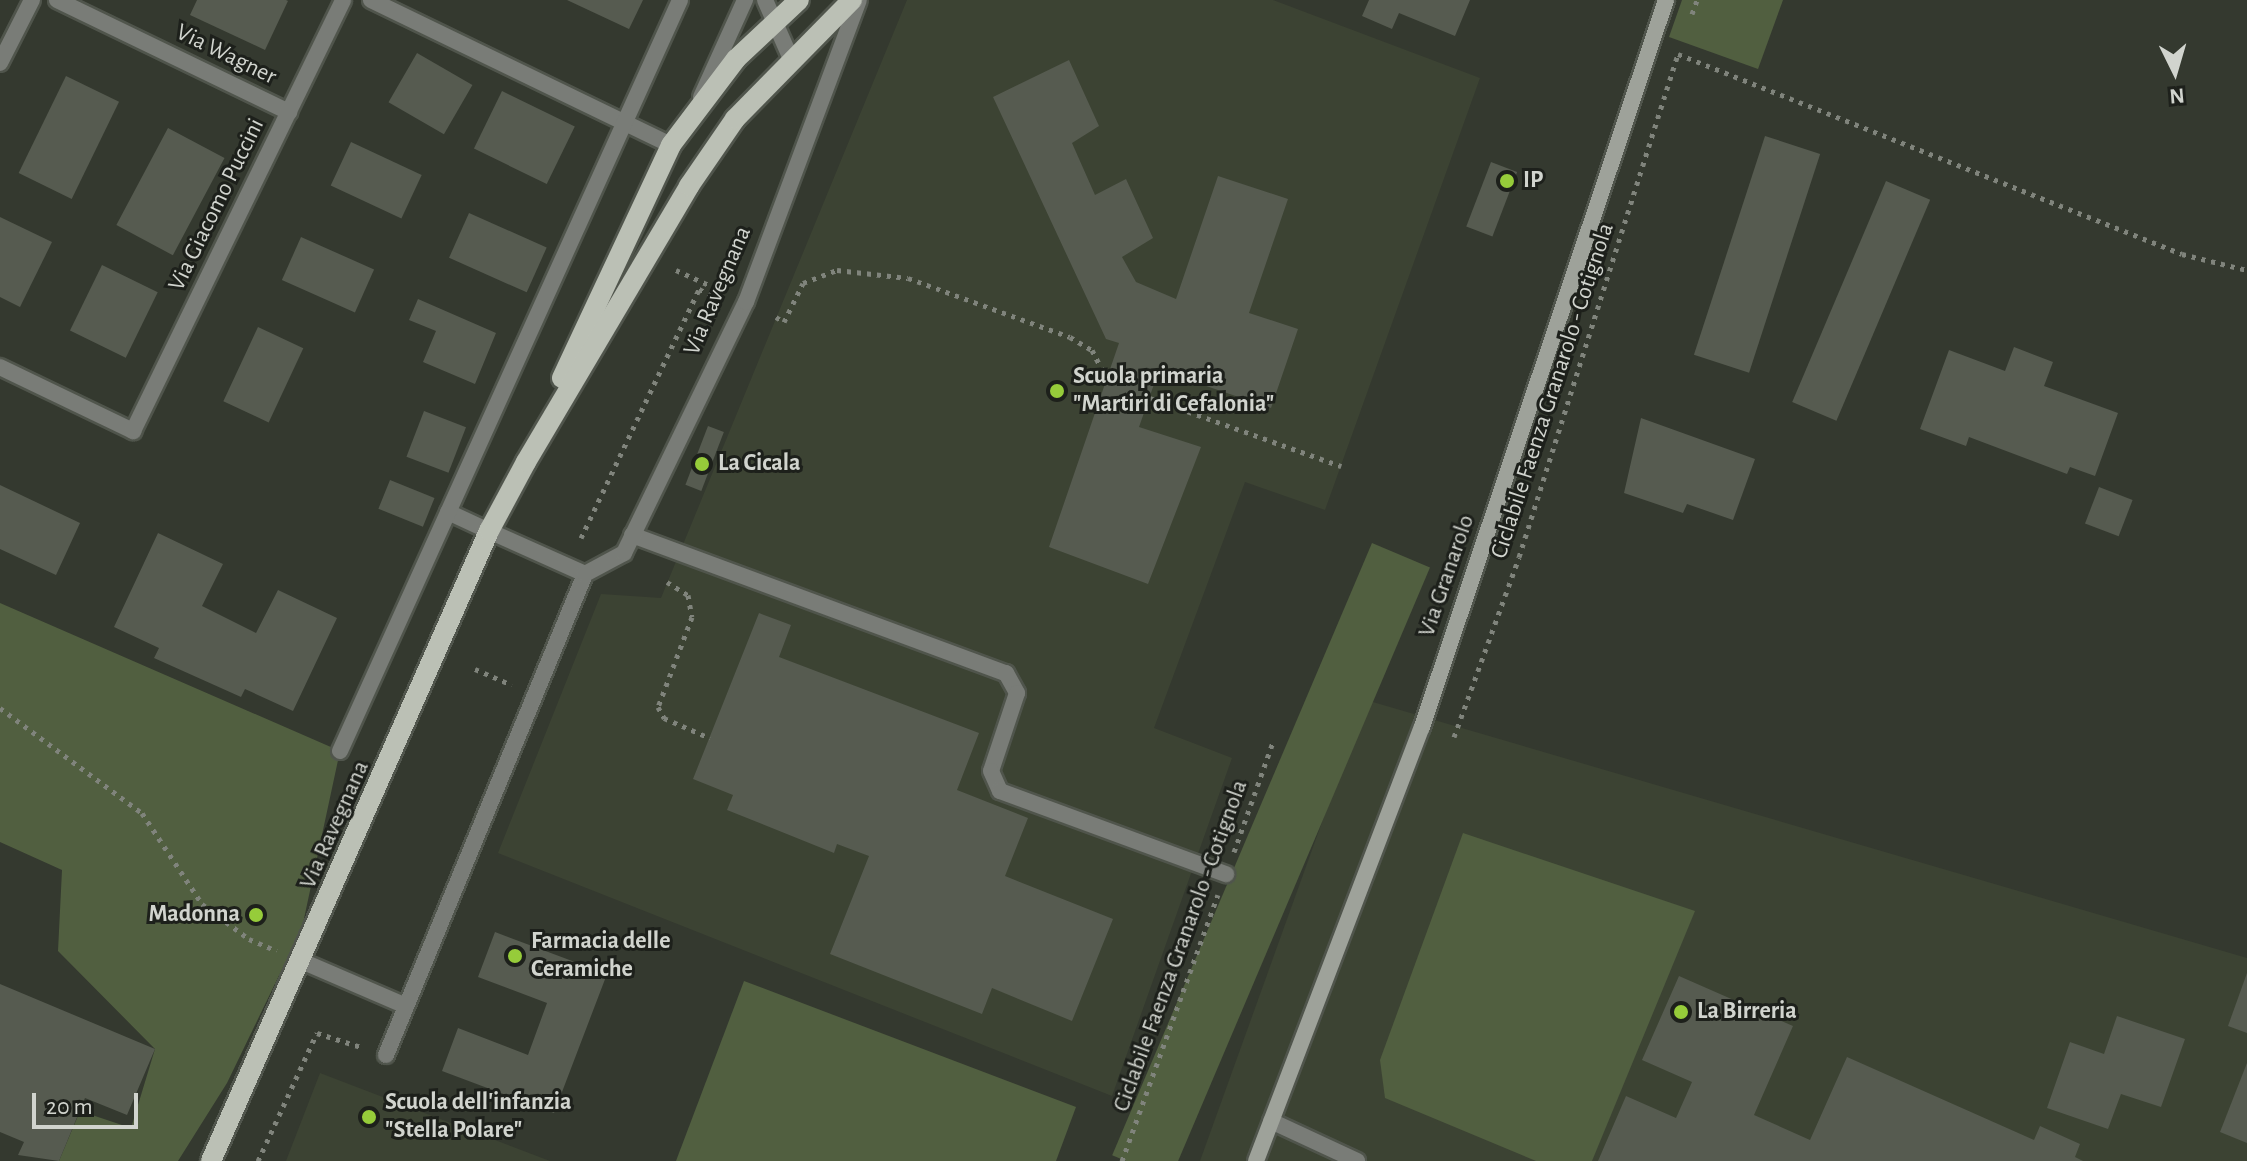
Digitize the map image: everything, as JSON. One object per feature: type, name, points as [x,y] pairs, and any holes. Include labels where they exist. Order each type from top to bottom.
[{"type":"main road","name":"Via Ravegnana","points":[[526,462],[671,145],[696,107],[771,24],[799,0]]},
{"type":"main road","name":"Via Ravegnana","points":[[211,1161],[304,962],[489,531],[526,462],[689,186],[735,119],[852,0]]},
{"type":"main road","name":"Via Granarolo","points":[[1256,1161],[1422,727],[1666,0]]},
{"type":"street","points":[[0,63],[32,0]]},
{"type":"street","name":"Via Wagner","points":[[57,0],[289,112]]},
{"type":"street","name":"Via Giacomo Puccini","points":[[0,367],[133,431],[343,0]]},
{"type":"street","points":[[371,0],[671,145]]},
{"type":"street","name":"Via Ravegnana","points":[[340,751],[680,0]]},
{"type":"street","name":"Via Ravegnana","points":[[696,107],[745,0]]},
{"type":"street","points":[[765,0],[771,24],[791,59]]},
{"type":"street","name":"Via Ravegnana","points":[[585,574],[624,553],[746,302],[859,0]]},
{"type":"street","points":[[386,1055],[585,574],[448,512]]},
{"type":"street","points":[[632,535],[1006,673],[1017,693],[991,771],[1000,791],[1015,802],[1226,874]]},
{"type":"street","points":[[304,962],[406,1006]]},
{"type":"street","points":[[1271,1121],[1357,1161]]},
{"type":"path","name":"Ciclabile Faenza Granarolo - Cotignola","points":[[1454,737],[1519,557],[1678,54],[2182,254],[2247,270]]},
{"type":"path","points":[[581,538],[699,289],[728,303],[730,295],[676,270]]},
{"type":"path","points":[[776,317],[784,322],[803,283],[837,270],[908,278],[1070,337],[1092,350],[1107,379]]},
{"type":"path","points":[[1150,398],[1341,466]]},
{"type":"path","points":[[667,582],[688,595],[692,617],[658,707],[664,718],[710,738]]},
{"type":"path","points":[[475,669],[517,687]]},
{"type":"path","points":[[0,708],[142,813],[202,904],[249,939],[304,962]]},
{"type":"path","name":"Ciclabile Faenza Granarolo - Cotignola","points":[[1122,1161],[1273,742]]},
{"type":"path","points":[[258,1161],[317,1033],[386,1055]]},
{"type":"shaded area","points":[[907,0],[1273,0],[1480,78],[1325,510],[1245,482],[1154,728],[1232,758],[1112,1096],[498,853],[601,594],[661,598]]},
{"type":"shaded area","points":[[1366,700],[2247,958],[2247,1161],[1200,1161]]},
{"type":"shaded area","name":"Scuola dell'infanzia \"Stella Polare\"","points":[[320,1073],[550,1161],[286,1161]]},
{"type":"green space","points":[[1682,0],[1783,0],[1758,69],[1669,37]]},
{"type":"green space","points":[[1372,543],[1430,568],[1178,1161],[1126,1161],[1112,1155]]},
{"type":"green space","points":[[0,603],[340,751],[302,928],[227,1083],[178,1161],[59,1161],[80,1111],[131,1128],[155,1049],[58,951],[62,870],[0,842]]},
{"type":"green space","points":[[1463,833],[1695,911],[1592,1161],[1536,1161],[1385,1098],[1380,1060]]},
{"type":"green space","points":[[744,981],[1076,1107],[1056,1161],[676,1161]]},
{"type":"building","points":[[197,0],[288,1],[265,50],[190,15]]},
{"type":"building","points":[[567,0],[643,0],[629,29]]},
{"type":"building","points":[[1369,0],[1470,0],[1455,36],[1399,13],[1392,29],[1362,16]]},
{"type":"building","points":[[417,53],[472,85],[444,134],[388,102]]},
{"type":"building","points":[[1069,60],[1099,126],[1072,143],[1095,195],[1126,179],[1153,238],[1122,257],[1136,282],[1176,299],[1218,176],[1288,199],[1249,313],[1298,329],[1271,408],[1159,370],[1139,427],[1201,447],[1148,584],[1049,547],[1119,343],[1106,339],[993,97]]},
{"type":"building","points":[[66,76],[119,102],[72,199],[19,173]]},
{"type":"building","points":[[502,91],[575,127],[547,184],[474,149]]},
{"type":"building","points":[[168,128],[225,158],[173,255],[116,225]]},
{"type":"building","points":[[1765,136],[1820,154],[1749,373],[1694,355]]},
{"type":"building","points":[[351,142],[422,175],[401,218],[331,186]]},
{"type":"building","points":[[1491,162],[1517,172],[1492,236],[1466,226]]},
{"type":"building","points":[[1886,181],[1930,200],[1836,421],[1792,402]]},
{"type":"building","points":[[469,213],[547,248],[527,292],[449,258]]},
{"type":"building","points":[[0,217],[52,242],[20,307],[0,297]]},
{"type":"building","points":[[301,237],[374,270],[355,312],[282,280]]},
{"type":"building","points":[[102,265],[158,292],[126,358],[70,331]]},
{"type":"building","points":[[418,299],[496,333],[475,384],[423,362],[436,331],[409,320]]},
{"type":"building","points":[[258,327],[303,348],[269,422],[223,401]]},
{"type":"building","points":[[2014,347],[2053,362],[2044,386],[2118,413],[2095,476],[2070,467],[2067,474],[1969,437],[1966,446],[1920,429],[1949,350],[2005,371]]},
{"type":"building","points":[[424,411],[466,427],[448,473],[406,457]]},
{"type":"building","points":[[1641,418],[1755,459],[1733,520],[1687,504],[1683,513],[1624,493]]},
{"type":"building","points":[[708,426],[724,432],[701,491],[685,485]]},
{"type":"building","points":[[390,480],[435,498],[423,527],[378,509]]},
{"type":"building","points":[[0,485],[80,523],[56,575],[0,549]]},
{"type":"building","points":[[2099,487],[2133,500],[2119,536],[2085,523]]},
{"type":"building","points":[[158,533],[223,564],[202,606],[256,633],[278,590],[337,618],[293,711],[245,689],[241,697],[154,658],[159,648],[114,627]]},
{"type":"building","points":[[759,613],[791,625],[779,657],[979,733],[957,790],[1028,818],[1005,876],[1113,919],[1072,1021],[992,988],[982,1014],[830,954],[869,856],[837,844],[834,853],[727,810],[733,795],[693,779]]},
{"type":"building","points":[[495,932],[607,974],[554,1113],[442,1071],[458,1028],[528,1055],[547,1003],[478,977]]},
{"type":"building","points":[[2247,973],[2247,1033],[2228,1026]]},
{"type":"building","points":[[1679,976],[1793,1026],[1754,1115],[1810,1140],[1847,1057],[2034,1140],[2040,1126],[2080,1144],[2075,1157],[2083,1161],[1598,1161],[1626,1096],[1676,1118],[1692,1082],[1642,1060]]},
{"type":"building","points":[[0,984],[155,1049],[127,1115],[85,1098],[59,1161],[18,1155],[24,1142],[0,1132]]},
{"type":"building","points":[[2117,1016],[2185,1039],[2161,1107],[2121,1094],[2108,1129],[2047,1108],[2070,1042],[2104,1054]]},
{"type":"building","points":[[2247,1063],[2247,1143],[2220,1132]]},
{"type":"place","name":"IP","points":[[1507,181]]},
{"type":"place","name":"Scuola primaria \"Martiri di Cefalonia\"","points":[[1057,391]]},
{"type":"place","name":"La Cicala","points":[[702,464]]},
{"type":"place","name":"Madonna","points":[[256,915]]},
{"type":"place","name":"Farmacia delle Ceramiche","points":[[515,956]]},
{"type":"place","name":"La Birreria","points":[[1681,1012]]},
{"type":"place","name":"Scuola dell'infanzia \"Stella Polare\"","points":[[369,1117]]}]
